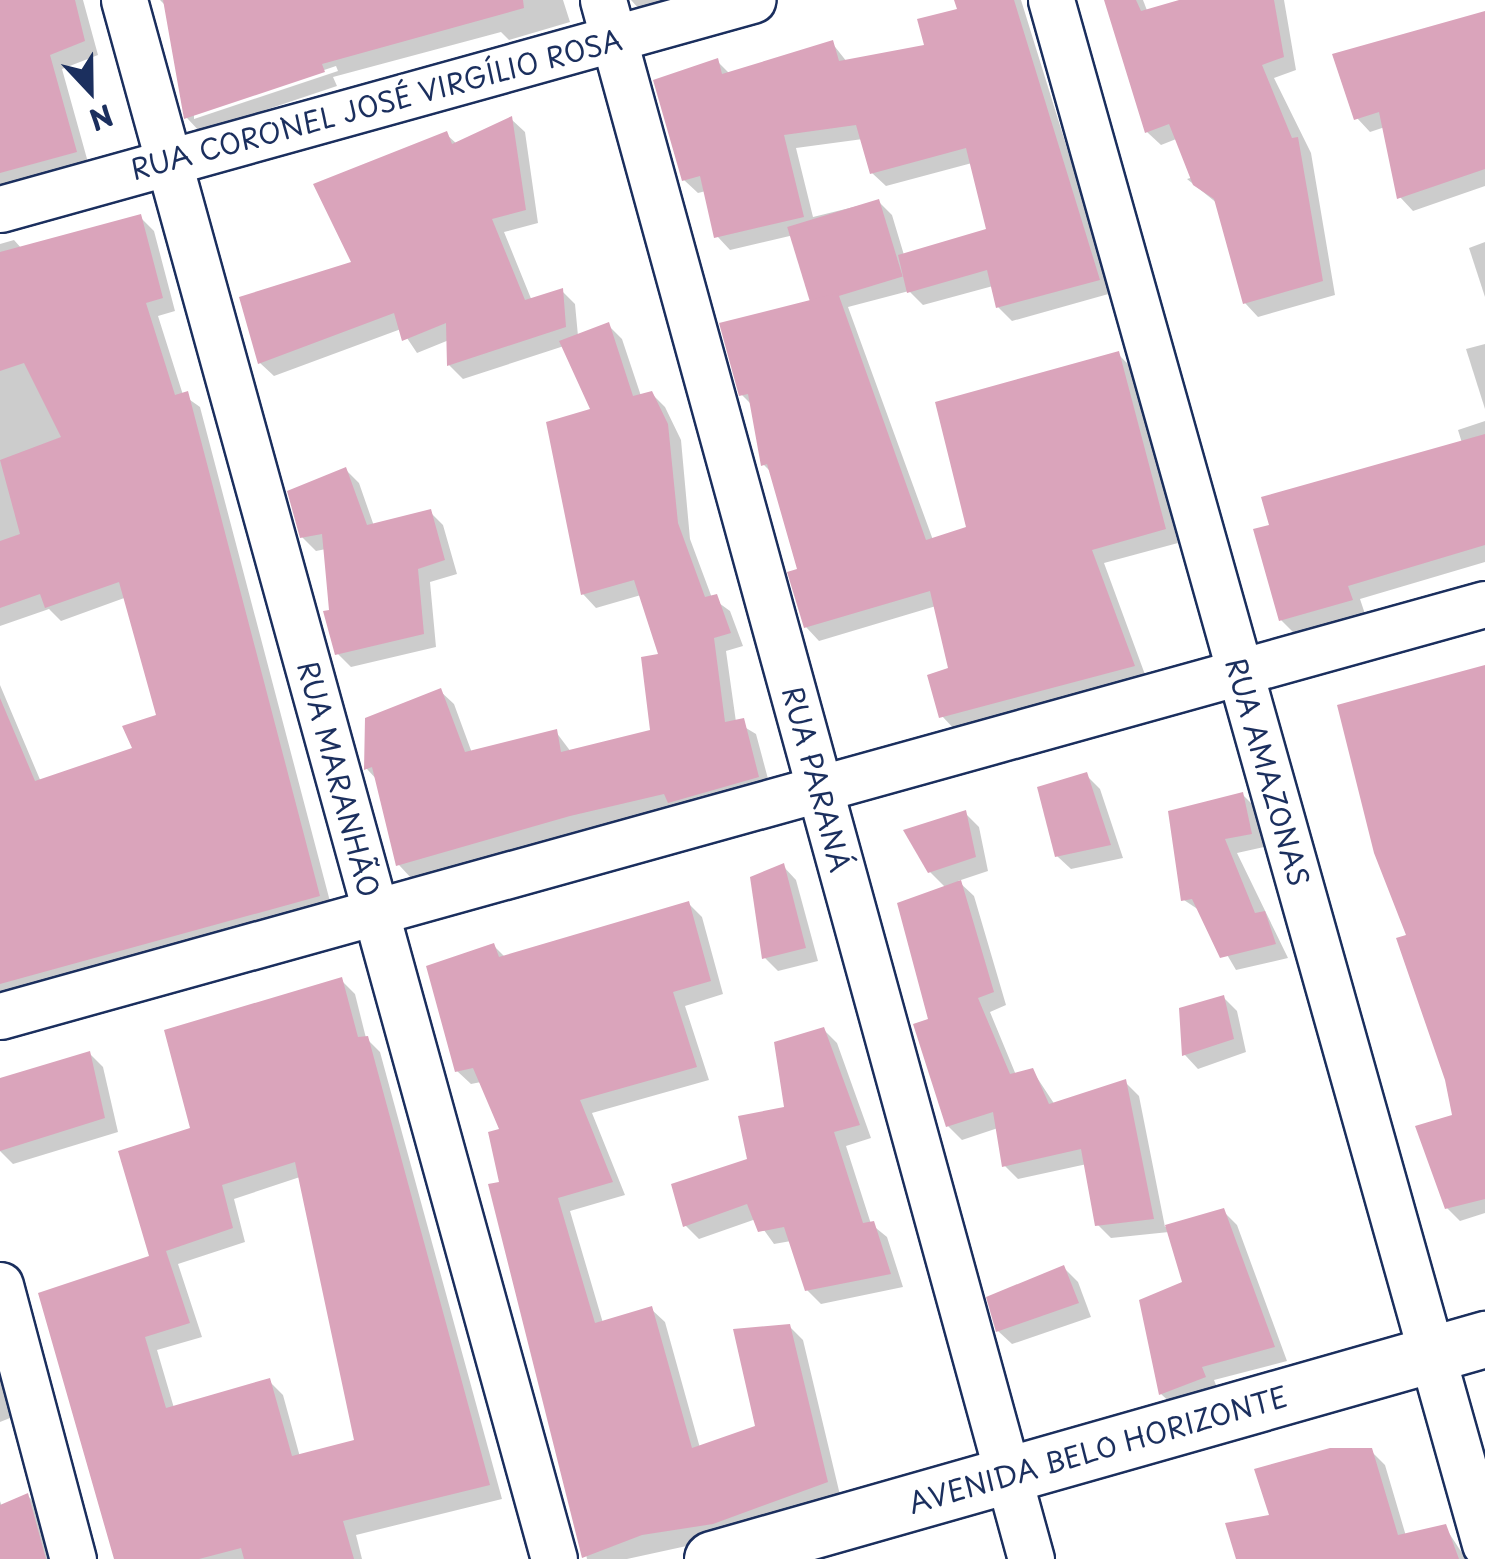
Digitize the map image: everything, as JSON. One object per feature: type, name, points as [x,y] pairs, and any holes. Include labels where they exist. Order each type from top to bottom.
[{"type":"street","name":"RUA MARANHÃO","points":[[124,0],[554,1559]]},
{"type":"street","name":"RUA CORONEL JOSÉ VIRGÍLIO ROSA","points":[[0,209],[169,162],[609,19],[752,0]]},
{"type":"street","name":"RUA AMAZONAS","points":[[1051,0],[1485,1544]]},
{"type":"street","name":"RUA PARANÁ","points":[[609,19],[1030,1559]]},
{"type":"street","points":[[0,1016],[1485,604]]},
{"type":"street","points":[[0,1285],[72,1559]]},
{"type":"street","name":"AVENIDA BELO HORIZONTE","points":[[712,1559],[1485,1340]]},
{"type":"building","points":[[0,0],[75,0],[85,41],[50,55],[77,152],[0,173]]},
{"type":"building","points":[[163,0],[523,0],[524,8],[322,64],[325,72],[184,119]]},
{"type":"building","points":[[954,0],[1014,0],[1100,280],[996,308],[987,270],[907,293],[898,255],[986,229],[966,148],[870,174],[856,125],[784,135],[804,217],[714,238],[700,176],[682,181],[653,80],[718,58],[722,74],[833,40],[839,61],[924,45],[917,19],[957,9]]},
{"type":"building","points":[[1104,0],[1136,0],[1141,11],[1179,0],[1274,0],[1284,57],[1262,65],[1292,138],[1298,137],[1323,281],[1243,304],[1214,199],[1193,185],[1169,124],[1145,133]]},
{"type":"building","points":[[1485,11],[1485,169],[1397,199],[1379,112],[1354,120],[1332,54]]},
{"type":"building","points":[[512,116],[526,210],[492,219],[525,300],[563,288],[566,327],[447,366],[446,323],[402,341],[394,313],[258,364],[239,297],[351,262],[313,184],[447,131],[452,144]]},
{"type":"building","points":[[879,199],[903,276],[811,305],[787,227]]},
{"type":"building","points":[[141,214],[163,298],[146,303],[175,395],[188,391],[320,896],[0,984],[0,698],[35,781],[132,748],[122,726],[156,715],[119,582],[45,608],[40,594],[0,608],[0,541],[20,534],[0,460],[61,437],[24,363],[0,371],[0,252]]},
{"type":"building","points":[[838,293],[926,540],[966,527],[935,402],[1119,351],[1166,529],[1092,550],[1135,666],[939,718],[927,675],[948,668],[930,591],[804,628],[787,572],[797,569],[767,464],[761,466],[748,394],[739,396],[719,323]]},
{"type":"building","points":[[609,322],[633,396],[652,391],[668,424],[678,523],[705,597],[717,594],[731,633],[714,638],[725,722],[744,718],[759,777],[668,803],[664,794],[570,816],[396,866],[372,767],[364,770],[365,718],[441,688],[465,752],[557,729],[561,752],[650,730],[641,657],[658,654],[634,580],[581,595],[546,422],[590,409],[559,341]]},
{"type":"building","points":[[1485,434],[1485,545],[1348,586],[1353,600],[1279,621],[1253,529],[1269,525],[1261,497]]},
{"type":"building","points":[[346,467],[367,525],[431,509],[445,560],[418,569],[424,634],[335,655],[323,611],[329,610],[322,534],[300,538],[287,491]]},
{"type":"building","points":[[1485,665],[1485,1199],[1445,1209],[1415,1126],[1452,1115],[1445,1080],[1396,938],[1406,935],[1374,853],[1337,705]]},
{"type":"building","points":[[1087,772],[1111,845],[1055,857],[1037,787]]},
{"type":"building","points":[[1243,792],[1252,834],[1225,839],[1255,913],[1265,911],[1276,944],[1220,958],[1192,899],[1181,901],[1168,811]]},
{"type":"building","points":[[966,810],[976,857],[928,873],[903,830]]},
{"type":"building","points":[[784,863],[806,948],[762,959],[750,877]]},
{"type":"building","points":[[961,880],[994,992],[978,998],[1010,1074],[1033,1068],[1049,1104],[1126,1079],[1154,1219],[1095,1226],[1081,1149],[1002,1167],[993,1112],[946,1127],[913,1024],[928,1019],[897,903]]},
{"type":"building","points":[[689,901],[711,981],[673,992],[697,1067],[580,1100],[613,1182],[558,1198],[595,1323],[652,1306],[692,1448],[755,1426],[733,1329],[790,1324],[828,1482],[713,1524],[642,1535],[582,1558],[488,1184],[499,1182],[488,1132],[499,1129],[473,1068],[455,1072],[426,966],[494,943],[499,957]]},
{"type":"building","points":[[342,977],[358,1037],[368,1036],[490,1485],[343,1521],[354,1559],[244,1559],[241,1548],[199,1559],[114,1559],[38,1293],[149,1256],[118,1151],[190,1128],[164,1030]],"holes":[[[295,1162],[354,1440],[292,1456],[270,1378],[166,1408],[145,1337],[190,1323],[166,1251],[233,1228],[222,1185]]]},
{"type":"building","points":[[1224,995],[1234,1039],[1182,1056],[1179,1008]]},
{"type":"building","points":[[824,1027],[860,1125],[834,1132],[863,1223],[874,1221],[891,1274],[805,1291],[784,1227],[758,1232],[747,1204],[683,1227],[671,1184],[747,1159],[738,1116],[784,1107],[774,1042]]},
{"type":"building","points":[[90,1051],[105,1118],[0,1151],[0,1078]]},
{"type":"building","points":[[1224,1208],[1275,1347],[1202,1367],[1206,1377],[1159,1395],[1139,1300],[1182,1282],[1165,1225]]},
{"type":"building","points":[[1064,1265],[1079,1303],[996,1332],[986,1297]]},
{"type":"building","points":[[1330,1448],[1372,1448],[1398,1535],[1446,1524],[1459,1559],[1236,1559],[1225,1523],[1269,1515],[1254,1469]]},
{"type":"building","points":[[28,1493],[46,1559],[0,1559],[0,1505]]}]
